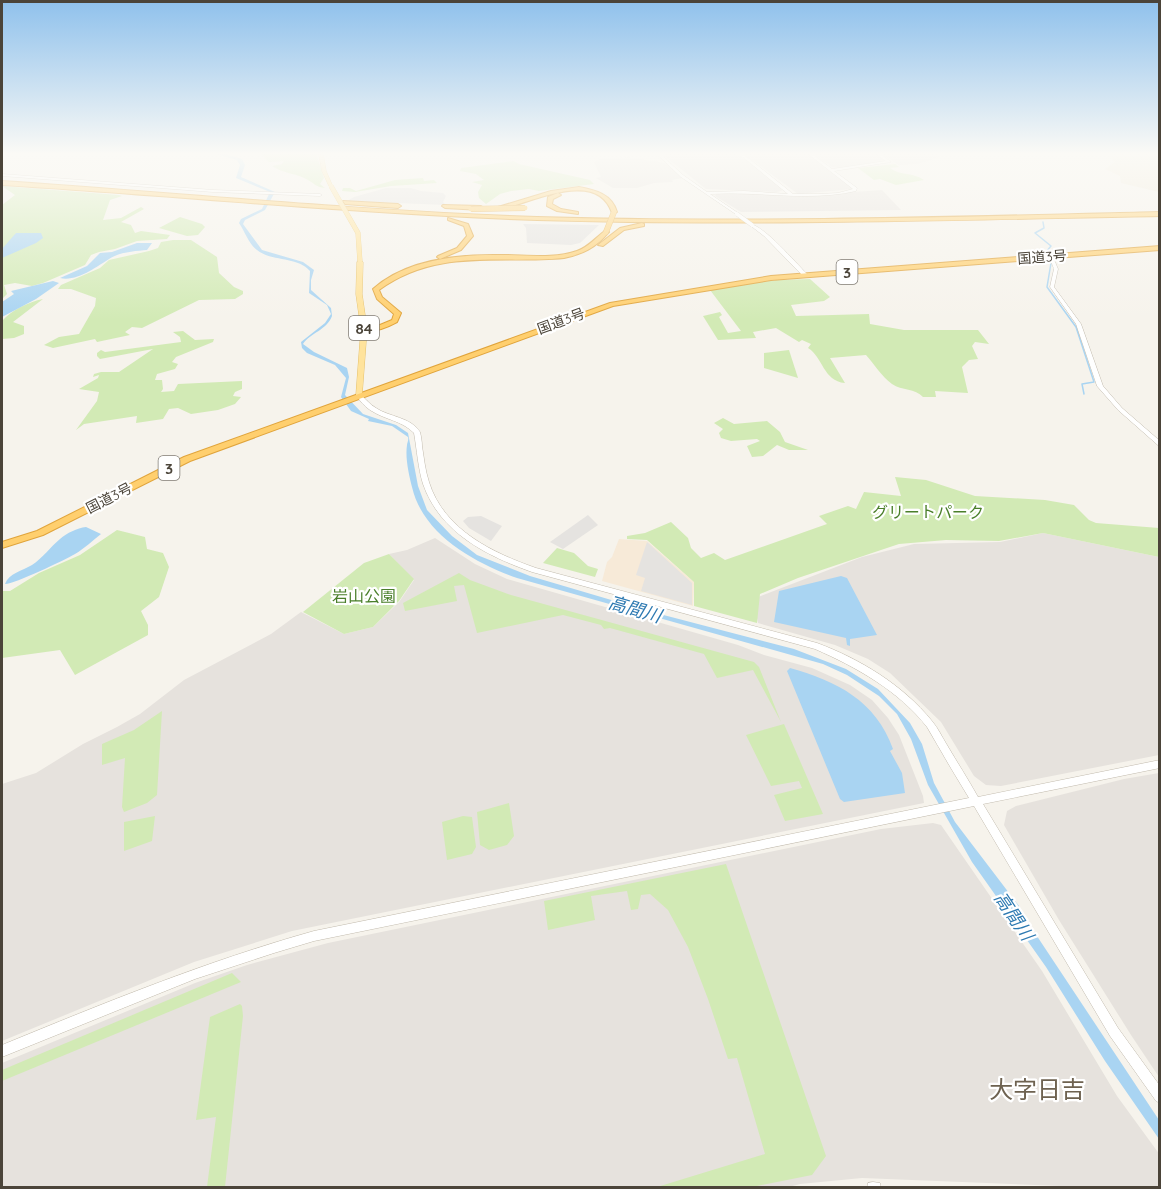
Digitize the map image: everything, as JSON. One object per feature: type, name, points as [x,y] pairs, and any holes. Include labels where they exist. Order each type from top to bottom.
[{"type":"highway","points":[[334,208],[441,218],[523,222]]},
{"type":"highway","points":[[409,208],[795,218],[1160,212]]},
{"type":"highway","points":[[461,208],[520,208]]},
{"type":"highway","points":[[492,208],[683,217]]},
{"type":"highway","points":[[559,208],[578,213]]},
{"type":"highway","points":[[609,208],[611,212]]},
{"type":"highway","points":[[364,326],[382,327],[398,318],[395,310],[376,294],[376,289],[390,279],[412,270],[460,258],[553,256],[578,252],[596,243],[604,231],[611,208]]},
{"type":"highway","points":[[366,211],[591,219],[797,221]]},
{"type":"highway","points":[[519,256],[544,259],[573,257],[595,249],[622,229],[637,225],[1160,212]]},
{"type":"highway","points":[[436,259],[459,249],[470,236],[466,225],[441,218]]},
{"type":"highway","points":[[615,223],[667,224]]},
{"type":"highway","points":[[364,326],[383,321],[388,316],[371,293],[371,288],[376,282],[406,266],[436,259],[476,254],[564,253],[587,246],[604,231]]},
{"type":"highway","name":"国道3号","points":[[2,545],[40,533],[187,459],[612,304],[750,281],[805,275],[1160,248]]},
{"type":"main road","name":"84","points":[[344,208],[358,233],[359,294],[364,326],[355,397]]},
{"type":"street","points":[[728,208],[765,235],[805,275]]},
{"type":"street","points":[[1051,257],[1056,269],[1052,287],[1078,324],[1100,386],[1119,409],[1160,445]]},
{"type":"street","points":[[355,397],[372,411],[412,426],[417,433],[430,493],[451,524],[475,543],[498,556],[528,567],[817,646],[850,660],[876,675],[917,710],[930,725],[978,802],[1114,1032],[1160,1097]]},
{"type":"street","points":[[2,1051],[199,971],[256,951],[314,936],[1160,764]]},
{"type":"shaded area","points":[[735,208],[901,210],[741,212]]},
{"type":"shaded area","points":[[523,224],[599,225],[580,243],[571,245],[527,243],[526,228]]},
{"type":"shaded area","points":[[588,515],[598,525],[563,549],[550,542]]},
{"type":"shaded area","points":[[481,516],[502,526],[491,541],[469,528],[463,521],[468,517]]},
{"type":"shaded area","points":[[1043,533],[1159,557],[1159,755],[1001,786],[986,785],[974,776],[941,722],[890,673],[868,659],[835,645],[758,623],[753,599],[862,557],[914,544],[1000,542]]},
{"type":"shaded area","points":[[435,538],[475,564],[507,579],[738,645],[764,655],[812,668],[850,685],[872,700],[899,735],[924,803],[292,931],[194,962],[2,1041],[2,784],[36,773],[83,744],[140,714],[184,680],[271,634],[301,612],[344,634],[373,627],[399,602],[414,580],[389,554],[407,550]]},
{"type":"shaded area","points":[[619,539],[647,541],[694,582],[693,606],[602,581],[607,562],[612,557]]},
{"type":"shaded area","points":[[647,542],[692,583],[692,605],[641,591],[645,578],[636,575]]},
{"type":"shaded area","points":[[1160,773],[1159,1077],[1059,920],[1004,825],[1007,811],[1016,806],[1124,779]]},
{"type":"shaded area","points":[[933,823],[941,825],[1042,971],[1117,1096],[1160,1155],[1159,1188],[862,1178],[800,1184],[785,1188],[2,1188],[2,1063],[195,983],[247,965],[328,943],[881,829]]},
{"type":"green space","points":[[2,208],[107,208],[103,220],[121,218],[138,208],[143,208],[121,222],[131,225],[135,233],[141,231],[170,235],[167,239],[137,241],[91,255],[85,265],[43,283],[32,286],[15,283],[4,285],[7,294],[2,299]]},
{"type":"green space","points":[[180,217],[205,227],[198,235],[187,236],[159,228]]},
{"type":"green space","points":[[191,240],[217,257],[219,273],[234,287],[243,291],[243,294],[235,299],[199,300],[142,328],[132,327],[125,332],[130,335],[97,342],[95,339],[53,348],[44,345],[59,337],[79,334],[95,306],[96,298],[71,289],[58,289],[61,285],[100,268],[109,260],[149,251],[158,248],[161,242]]},
{"type":"green space","points":[[810,279],[830,297],[824,301],[791,305],[796,316],[869,314],[870,324],[904,330],[978,330],[989,344],[975,342],[972,346],[978,359],[969,360],[962,367],[968,393],[935,391],[936,397],[923,397],[916,392],[892,384],[866,355],[830,358],[845,383],[838,381],[832,378],[808,348],[811,344],[802,340],[799,342],[776,328],[753,332],[756,338],[718,340],[703,316],[720,312],[722,315],[719,317],[728,333],[741,331],[710,290],[776,280]]},
{"type":"green space","points":[[43,299],[13,322],[24,326],[24,334],[2,339],[2,321],[6,317],[21,307]]},
{"type":"green space","points":[[183,331],[195,340],[214,339],[213,342],[176,357],[172,362],[178,364],[175,369],[157,374],[155,380],[162,380],[161,392],[174,391],[178,384],[242,381],[242,389],[235,392],[233,396],[241,397],[235,404],[218,410],[191,414],[178,408],[169,409],[163,419],[136,423],[137,416],[84,424],[76,430],[97,401],[99,392],[79,389],[98,378],[99,375],[93,377],[94,374],[119,372],[153,349],[100,359],[97,353],[101,350],[105,352],[181,342],[180,337],[173,332]]},
{"type":"green space","points":[[789,350],[798,378],[764,368],[764,353]]},
{"type":"green space","points":[[723,418],[734,424],[767,421],[780,432],[785,442],[808,450],[789,450],[777,445],[763,456],[752,457],[747,446],[760,441],[757,439],[731,441],[721,438],[719,433],[723,429],[714,423]]},
{"type":"green space","name":"グリートパーク","points":[[895,477],[926,480],[975,496],[1045,500],[1074,505],[1089,520],[1096,523],[1159,528],[1159,557],[1043,533],[999,541],[946,540],[899,544],[798,578],[760,594],[757,623],[694,606],[694,582],[647,540],[627,539],[627,536],[645,533],[671,522],[688,538],[691,548],[701,558],[714,553],[725,560],[827,524],[819,516],[848,506],[856,509],[864,492],[901,496]]},
{"type":"green space","points":[[117,530],[145,537],[147,549],[163,553],[169,567],[159,597],[141,611],[148,625],[148,635],[75,675],[60,650],[2,658],[2,591],[10,591],[39,573],[80,555]]},
{"type":"green space","points":[[557,548],[574,553],[588,566],[598,569],[595,577],[543,563]]},
{"type":"green space","name":"岩山公園","points":[[389,554],[414,579],[399,601],[373,627],[344,634],[303,612],[364,563]]},
{"type":"green space","points":[[459,573],[470,580],[511,595],[754,662],[759,667],[781,722],[753,670],[717,678],[704,654],[610,628],[604,629],[601,625],[563,615],[477,633],[464,585],[454,586],[457,601],[405,611],[403,603]]},
{"type":"green space","points":[[162,711],[157,795],[147,803],[124,812],[122,807],[125,758],[102,765],[102,744],[134,730]]},
{"type":"green space","points":[[784,724],[823,814],[785,821],[774,795],[802,788],[799,781],[771,786],[746,735]]},
{"type":"green space","points":[[509,803],[514,836],[507,845],[489,850],[480,845],[477,812]]},
{"type":"green space","points":[[155,816],[152,841],[124,851],[124,822]]},
{"type":"green space","points":[[463,816],[472,817],[476,847],[472,854],[447,860],[442,822]]},
{"type":"green space","points":[[726,864],[826,1156],[812,1175],[752,1187],[657,1187],[765,1154],[737,1058],[728,1059],[688,947],[668,910],[650,894],[641,895],[638,909],[631,910],[627,891],[591,896],[595,920],[548,930],[544,901]]},
{"type":"green space","points":[[232,973],[241,982],[2,1081],[2,1070]]},
{"type":"green space","points":[[240,1004],[243,1016],[225,1187],[207,1187],[216,1117],[196,1120],[210,1017]]},
{"type":"water","name":"高間川","points":[[266,208],[245,220],[243,224],[262,250],[303,262],[314,270],[311,290],[331,308],[332,316],[330,321],[303,344],[347,368],[349,377],[345,395],[363,414],[396,425],[408,433],[418,486],[427,510],[452,536],[477,555],[530,576],[652,612],[794,649],[846,669],[878,689],[910,723],[922,744],[934,783],[955,822],[1019,906],[1159,1120],[1159,1139],[1105,1061],[1046,967],[972,862],[928,785],[911,739],[897,714],[879,696],[847,675],[823,664],[517,578],[484,564],[453,545],[427,519],[418,504],[408,466],[408,437],[392,426],[368,421],[369,419],[351,411],[341,397],[346,378],[335,365],[307,353],[302,348],[301,342],[325,323],[331,314],[327,305],[309,293],[310,271],[305,266],[263,254],[249,241],[239,223],[241,219]]},
{"type":"water","points":[[16,233],[41,233],[43,238],[2,258],[2,249]]},
{"type":"water","points":[[137,243],[152,243],[147,250],[118,255],[80,276],[60,278],[87,266],[100,253],[112,252]]},
{"type":"water","points":[[53,281],[59,283],[36,299],[2,317],[2,302],[14,294],[11,291]]},
{"type":"water","points":[[86,527],[101,534],[82,550],[69,557],[28,577],[5,584],[13,575],[36,562],[63,537]]},
{"type":"water","points":[[841,576],[847,578],[877,635],[850,639],[850,646],[847,645],[846,638],[774,622],[779,591]]},
{"type":"water","points":[[790,668],[824,679],[853,695],[865,706],[886,732],[893,749],[890,751],[902,773],[905,793],[844,802],[840,799],[787,671]]},
{"type":"waterway","points":[[1036,256],[1046,252],[1051,246],[1035,233],[1044,228],[1043,222]]},
{"type":"waterway","points":[[1040,261],[1051,263],[1047,287],[1076,327],[1094,382],[1082,384],[1084,394]]},
{"type":"district","name":"大字日吉","points":[[1037,1089]]}]
